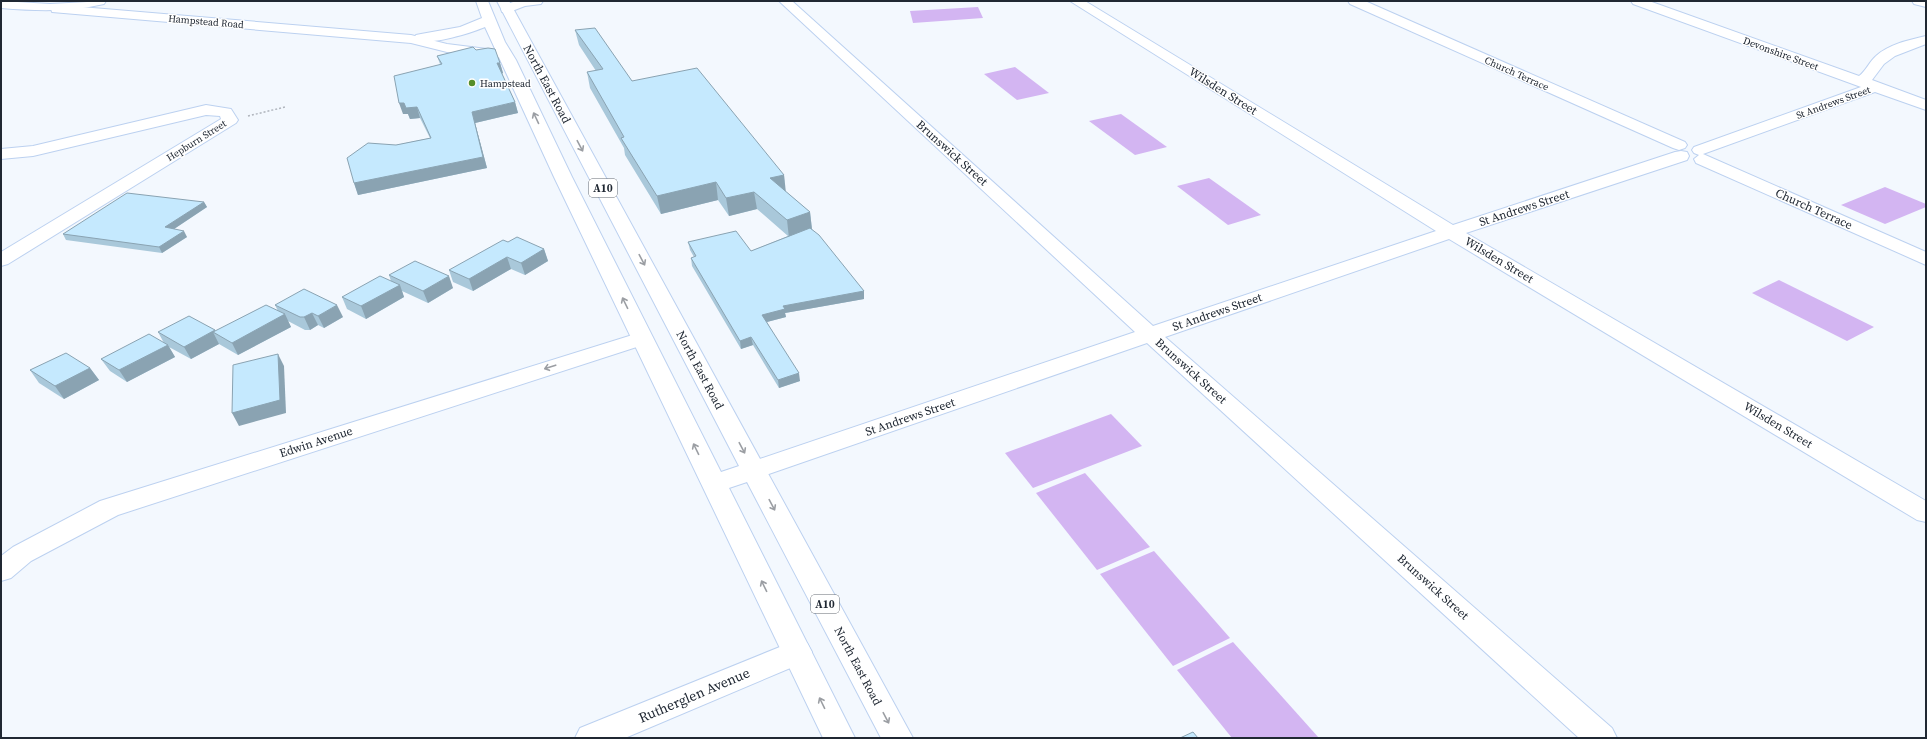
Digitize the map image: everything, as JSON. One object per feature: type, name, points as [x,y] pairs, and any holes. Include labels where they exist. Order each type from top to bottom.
[{"type":"main road","points":[[4,4],[45,1]]},
{"type":"main road","points":[[56,8],[76,7],[100,1]]},
{"type":"main road","name":"North East Road","points":[[482,1],[498,42],[507,56],[642,338],[839,738]]},
{"type":"main road","points":[[505,5],[535,1]]},
{"type":"main road","name":"Brunswick Street","points":[[785,1],[1150,335],[1601,738]]},
{"type":"main road","name":"Wilsden Street","points":[[1076,1],[1451,232],[1926,513]]},
{"type":"main road","name":"Church Terrace","points":[[1354,1],[1926,259]]},
{"type":"main road","name":"Devonshire Street","points":[[1636,1],[1926,105]]},
{"type":"main road","points":[[1918,1],[1926,3]]},
{"type":"main road","name":"Hampstead Road","points":[[4,4],[56,8],[112,7],[416,39],[498,42],[529,50]]},
{"type":"main road","name":"North East Road","points":[[505,5],[897,738]]},
{"type":"main road","points":[[416,39],[466,30],[478,26],[489,18]]},
{"type":"main road","name":"Hampstead Road","points":[[416,39],[447,48],[485,51],[507,56]]},
{"type":"main road","name":"St Andrews Street","points":[[714,484],[1451,232],[1691,153],[1867,84],[1868,79],[1879,61],[1902,46],[1926,40]]},
{"type":"main road","name":"Hepburn Street","points":[[1,154],[33,151],[206,110],[226,112],[230,120],[1,260]]},
{"type":"main road","name":"Edwin Avenue","points":[[1,571],[22,554],[108,508],[642,338]]},
{"type":"main road","name":"Rutherglen Avenue","points":[[591,738],[797,652]]},
{"type":"path","points":[[230,120],[285,107]]},
{"type":"shaded area","points":[[978,7],[983,18],[913,23],[910,11]]},
{"type":"shaded area","points":[[1015,67],[1049,93],[1017,100],[984,74]]},
{"type":"shaded area","points":[[1121,114],[1167,147],[1135,155],[1089,121]]},
{"type":"shaded area","points":[[1209,178],[1261,215],[1228,225],[1177,186]]},
{"type":"shaded area","points":[[1885,187],[1926,204],[1926,207],[1885,224],[1841,205]]},
{"type":"shaded area","points":[[1779,280],[1874,327],[1847,341],[1752,293]]},
{"type":"shaded area","points":[[1111,414],[1142,446],[1033,488],[1005,453]]},
{"type":"shaded area","points":[[1085,473],[1150,547],[1097,570],[1036,493]]},
{"type":"shaded area","points":[[1154,551],[1230,638],[1173,666],[1100,574]]},
{"type":"shaded area","points":[[1233,642],[1319,738],[1232,738],[1177,670]]},
{"type":"building","points":[[595,28],[632,81],[697,68],[784,175],[770,178],[810,212],[787,220],[754,192],[726,198],[716,182],[657,196],[621,138],[624,137],[587,72],[603,69],[575,30]]},
{"type":"building","points":[[473,47],[476,50],[488,48],[495,49],[500,63],[497,63],[515,102],[472,112],[483,157],[354,183],[347,158],[368,143],[396,145],[431,138],[417,107],[406,108],[404,103],[399,103],[394,76],[442,64],[437,56]]},
{"type":"building","points":[[127,193],[204,202],[165,227],[184,231],[159,247],[63,234]]},
{"type":"building","points":[[810,228],[819,235],[864,291],[783,306],[785,309],[762,315],[799,373],[778,380],[751,337],[740,341],[691,258],[696,256],[688,242],[736,231],[751,251]]},
{"type":"building","points":[[517,237],[544,249],[521,263],[507,257],[469,279],[449,270],[503,240],[508,242]]},
{"type":"building","points":[[415,261],[449,276],[423,291],[389,275]]},
{"type":"building","points":[[380,276],[400,285],[361,306],[342,297]]},
{"type":"building","points":[[304,289],[337,305],[318,316],[312,313],[304,317],[300,317],[275,305]]},
{"type":"building","points":[[266,305],[285,314],[232,343],[213,332]]},
{"type":"building","points":[[189,316],[215,330],[184,347],[158,332]]},
{"type":"building","points":[[149,334],[168,345],[119,370],[101,359]]},
{"type":"building","points":[[66,353],[90,368],[55,386],[30,370]]},
{"type":"building","points":[[278,354],[280,400],[232,413],[233,365]]},
{"type":"building","points":[[1193,732],[1198,738],[1180,738]]},
{"type":"place","name":"Hampstead","points":[[472,83]]}]
